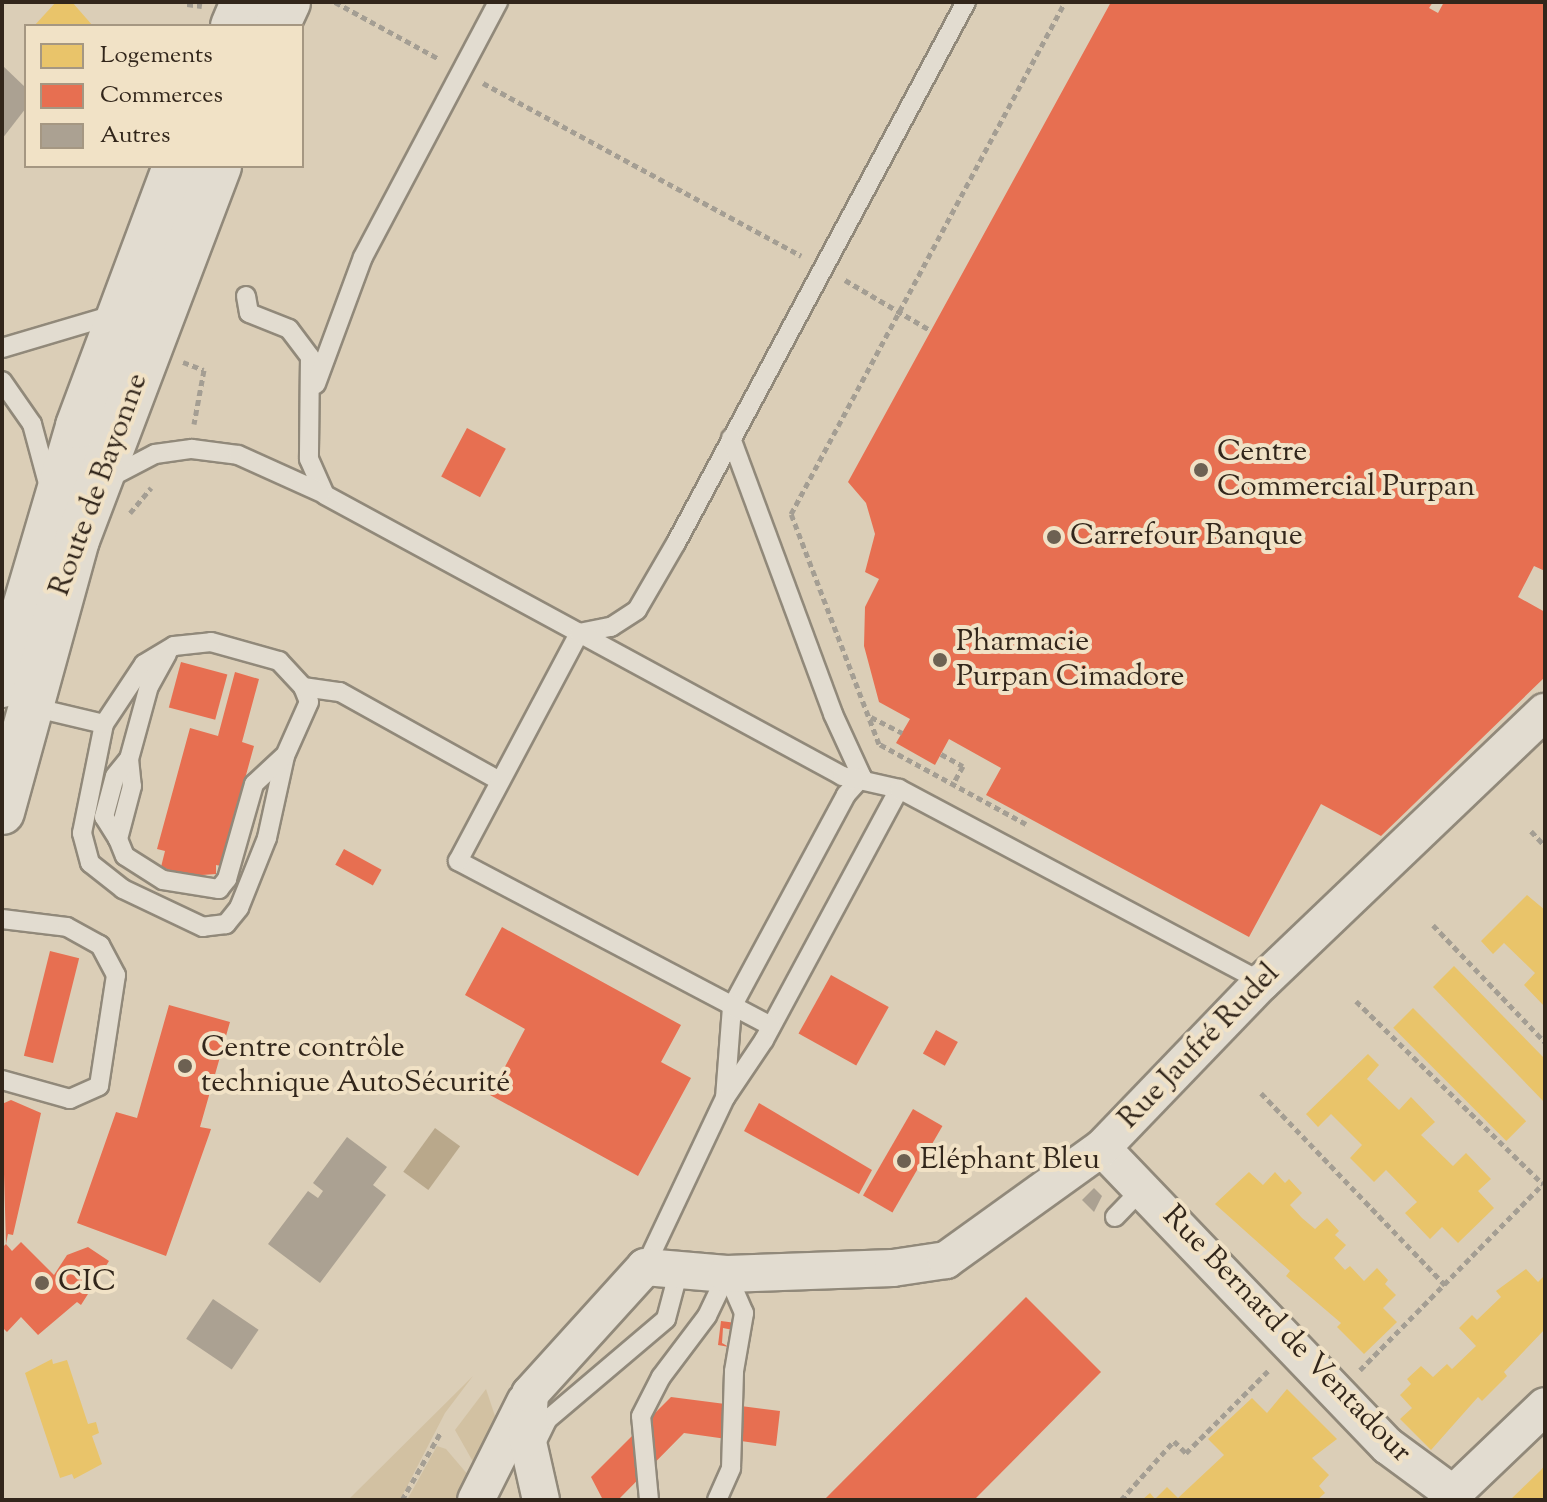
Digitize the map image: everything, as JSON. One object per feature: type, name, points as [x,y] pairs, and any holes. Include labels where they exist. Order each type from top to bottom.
[{"type":"street","points":[[234,24],[243,2]]},
{"type":"street","points":[[278,24],[288,2]]},
{"type":"street","name":"Route de Bayonne","points":[[2,812],[11,697],[7,636],[117,314],[174,168]]},
{"type":"street","name":"Route de Bayonne","points":[[11,697],[218,168]]},
{"type":"street","name":"Rue Jaufré Rudel","points":[[662,1269],[727,1274],[893,1268],[946,1260],[1102,1148],[1262,982],[1545,712]]},
{"type":"street","name":"Rue Bernard de Ventadour","points":[[1102,1148],[1388,1446],[1453,1494],[1545,1406]]},
{"type":"street","points":[[476,1500],[530,1394],[662,1269]]},
{"type":"street","points":[[530,1394],[527,1438],[537,1483]]},
{"type":"lane","points":[[308,413],[330,337],[363,257],[498,2]]},
{"type":"lane","points":[[579,633],[611,627],[637,610],[966,2]]},
{"type":"lane","points":[[246,296],[249,313],[289,329],[310,357],[309,459],[325,495]]},
{"type":"lane","points":[[2,348],[117,314]]},
{"type":"lane","points":[[2,381],[32,424],[53,501]]},
{"type":"lane","points":[[731,438],[833,714],[862,777]]},
{"type":"lane","points":[[97,484],[155,454],[192,449],[238,455],[295,476],[842,776],[862,777],[899,789],[1262,982]]},
{"type":"lane","points":[[579,633],[458,861],[771,1026]]},
{"type":"lane","points":[[211,642],[260,653],[279,661],[303,687],[309,702],[285,756],[267,838],[239,908],[226,924],[203,927],[123,889],[90,863],[82,833],[104,724],[144,664],[174,646],[211,642]]},
{"type":"lane","points":[[174,646],[149,686],[129,759],[115,776],[104,817],[125,856],[143,871],[206,891],[219,889],[227,879],[254,784],[285,756]]},
{"type":"lane","points":[[303,687],[340,692],[500,781]]},
{"type":"lane","points":[[11,697],[104,724]]},
{"type":"lane","points":[[725,1098],[732,1007],[846,795],[862,777]]},
{"type":"lane","points":[[537,1483],[537,1439],[547,1420],[666,1319],[662,1269],[725,1098],[771,1026],[899,789]]},
{"type":"lane","points":[[2,919],[67,927],[100,945],[116,975],[99,1086],[70,1099],[2,1080]]},
{"type":"lane","points":[[1115,1217],[1143,1188]]},
{"type":"lane","points":[[649,1500],[641,1416],[661,1377],[707,1316],[727,1274]]},
{"type":"lane","points":[[717,1500],[731,1468],[734,1371],[744,1313],[727,1274]]},
{"type":"path","points":[[335,2],[347,4],[461,71],[821,267],[930,330]]},
{"type":"path","points":[[1034,828],[879,744],[791,514],[1065,2]]},
{"type":"path","points":[[869,716],[902,733]]},
{"type":"path","points":[[941,754],[963,766],[953,784]]},
{"type":"path","points":[[1531,831],[1545,846]]},
{"type":"path","points":[[1433,925],[1545,1042]]},
{"type":"path","points":[[1337,1392],[1544,1183],[1356,1001]]},
{"type":"path","points":[[1261,1093],[1445,1285]]},
{"type":"path","points":[[1121,1500],[1174,1441],[1186,1453],[1291,1348]]},
{"type":"path","points":[[402,1500],[441,1432]]},
{"type":"shaded area","points":[[435,1128],[460,1146],[428,1190],[403,1172]]},
{"type":"shaded area","points":[[473,1376],[445,1413],[400,1500],[348,1500]]},
{"type":"shaded area","points":[[486,1389],[497,1422],[476,1467],[455,1430]]},
{"type":"shaded area","points":[[437,1446],[446,1449],[475,1483],[467,1500],[407,1500]]},
{"type":"building: Logements","points":[[56,2],[72,2],[91,24],[36,24]]},
{"type":"building: Logements","points":[[1527,895],[1545,910],[1545,1007],[1524,985],[1535,973],[1504,943],[1493,954],[1481,941]]},
{"type":"building: Logements","points":[[1454,966],[1545,1059],[1545,1103],[1433,987]]},
{"type":"building: Logements","points":[[1413,1008],[1526,1121],[1506,1141],[1393,1028]]},
{"type":"building: Logements","points":[[1368,1054],[1379,1065],[1367,1079],[1399,1110],[1411,1097],[1435,1122],[1421,1135],[1453,1166],[1466,1153],[1491,1179],[1478,1191],[1494,1208],[1458,1243],[1442,1227],[1430,1239],[1405,1213],[1417,1202],[1386,1170],[1374,1182],[1350,1158],[1362,1145],[1331,1114],[1318,1127],[1306,1114]]},
{"type":"building: Logements","points":[[1249,1172],[1263,1185],[1275,1172],[1285,1183],[1289,1179],[1302,1193],[1290,1205],[1302,1218],[1315,1229],[1327,1218],[1339,1231],[1335,1235],[1346,1245],[1334,1258],[1345,1270],[1350,1266],[1364,1281],[1377,1268],[1388,1280],[1385,1284],[1396,1295],[1383,1308],[1397,1322],[1364,1354],[1337,1327],[1341,1323],[1286,1276],[1290,1271],[1215,1204]]},
{"type":"building: Logements","points":[[1526,1269],[1538,1282],[1545,1275],[1545,1329],[1504,1372],[1507,1376],[1482,1401],[1478,1397],[1431,1450],[1400,1419],[1412,1408],[1400,1395],[1411,1384],[1407,1379],[1421,1366],[1433,1377],[1447,1364],[1452,1369],[1476,1346],[1459,1328],[1472,1315],[1477,1320],[1501,1297],[1496,1291]]},
{"type":"building: Logements","points":[[52,1359],[53,1364],[67,1360],[88,1424],[96,1422],[99,1433],[92,1436],[102,1464],[74,1479],[72,1474],[60,1478],[25,1373]]},
{"type":"building: Logements","points":[[1287,1389],[1337,1439],[1312,1458],[1329,1475],[1319,1486],[1325,1493],[1317,1500],[1142,1500],[1150,1493],[1155,1499],[1167,1487],[1178,1498],[1224,1455],[1208,1439],[1252,1398],[1267,1413]]},
{"type":"building: Logements","points":[[1545,1465],[1545,1500],[1510,1500],[1541,1470]]},
{"type":"building: Commerces","name":"Centre Commercial Purpan","points":[[1111,2],[1433,2],[1429,8],[1438,13],[1444,2],[1545,2],[1545,571],[1534,566],[1518,597],[1545,612],[1545,677],[1381,836],[1321,804],[1249,937],[986,795],[1001,768],[949,739],[935,765],[896,743],[910,719],[879,702],[864,646],[865,607],[879,579],[865,572],[875,534],[866,503],[848,482]]},
{"type":"building: Commerces","points":[[467,428],[506,449],[480,497],[441,477]]},
{"type":"building: Commerces","points":[[181,662],[227,674],[215,720],[169,707]]},
{"type":"building: Commerces","points":[[235,672],[259,679],[242,742],[254,746],[221,866],[216,865],[216,874],[202,875],[200,880],[161,867],[165,851],[157,849],[190,728],[218,736]]},
{"type":"building: Commerces","points":[[344,849],[382,870],[373,886],[335,865]]},
{"type":"building: Commerces","points":[[502,927],[681,1025],[661,1062],[691,1078],[638,1176],[490,1095],[525,1029],[465,995]]},
{"type":"building: Commerces","points":[[50,951],[79,958],[53,1063],[24,1056]]},
{"type":"building: Commerces","points":[[831,975],[889,1007],[856,1066],[799,1034]]},
{"type":"building: Commerces","points":[[169,1005],[230,1022],[200,1127],[211,1129],[166,1256],[77,1223],[116,1112],[137,1118]]},
{"type":"building: Commerces","points":[[936,1030],[958,1042],[945,1066],[923,1054]]},
{"type":"building: Commerces","points":[[11,1100],[41,1113],[13,1235],[8,1234],[6,1244],[2,1104]]},
{"type":"building: Commerces","points":[[759,1103],[872,1170],[859,1194],[744,1131]]},
{"type":"building: Commerces","name":"Eléphant Bleu","points":[[913,1109],[942,1126],[892,1213],[863,1196]]},
{"type":"building: Commerces","name":"CIC","points":[[21,1242],[54,1275],[67,1255],[88,1247],[109,1261],[81,1305],[77,1302],[38,1335],[21,1317],[7,1332],[2,1327],[2,1248],[6,1244],[12,1251]]},
{"type":"building: Commerces","points":[[1026,1297],[1101,1372],[974,1500],[824,1500]]},
{"type":"building: Commerces","points":[[721,1321],[751,1325],[747,1349],[730,1347],[733,1330],[723,1328],[722,1343],[729,1347],[718,1345]]},
{"type":"building: Commerces","points":[[671,1397],[780,1411],[776,1446],[684,1433],[618,1500],[603,1500],[591,1477]]},
{"type":"building: Autres","points":[[2,65],[24,86],[24,111],[2,139]]},
{"type":"building: Autres","points":[[347,1137],[387,1167],[373,1185],[386,1195],[320,1283],[268,1244],[308,1191],[318,1198],[323,1191],[313,1183]]},
{"type":"building: Autres","points":[[1094,1188],[1102,1196],[1094,1212],[1082,1200]]},
{"type":"building: Autres","points":[[213,1299],[259,1330],[232,1370],[186,1339]]},
{"type":"place","name":"Centre Commercial Purpan","points":[[1201,470]]},
{"type":"place","name":"Carrefour Banque","points":[[1054,537]]},
{"type":"place","name":"Pharmacie Purpan Cimadore","points":[[940,660]]},
{"type":"place","name":"Centre contrôle technique AutoSécurité","points":[[185,1066]]},
{"type":"place","name":"Eléphant Bleu","points":[[904,1161]]},
{"type":"place","name":"CIC","points":[[42,1283]]}]
